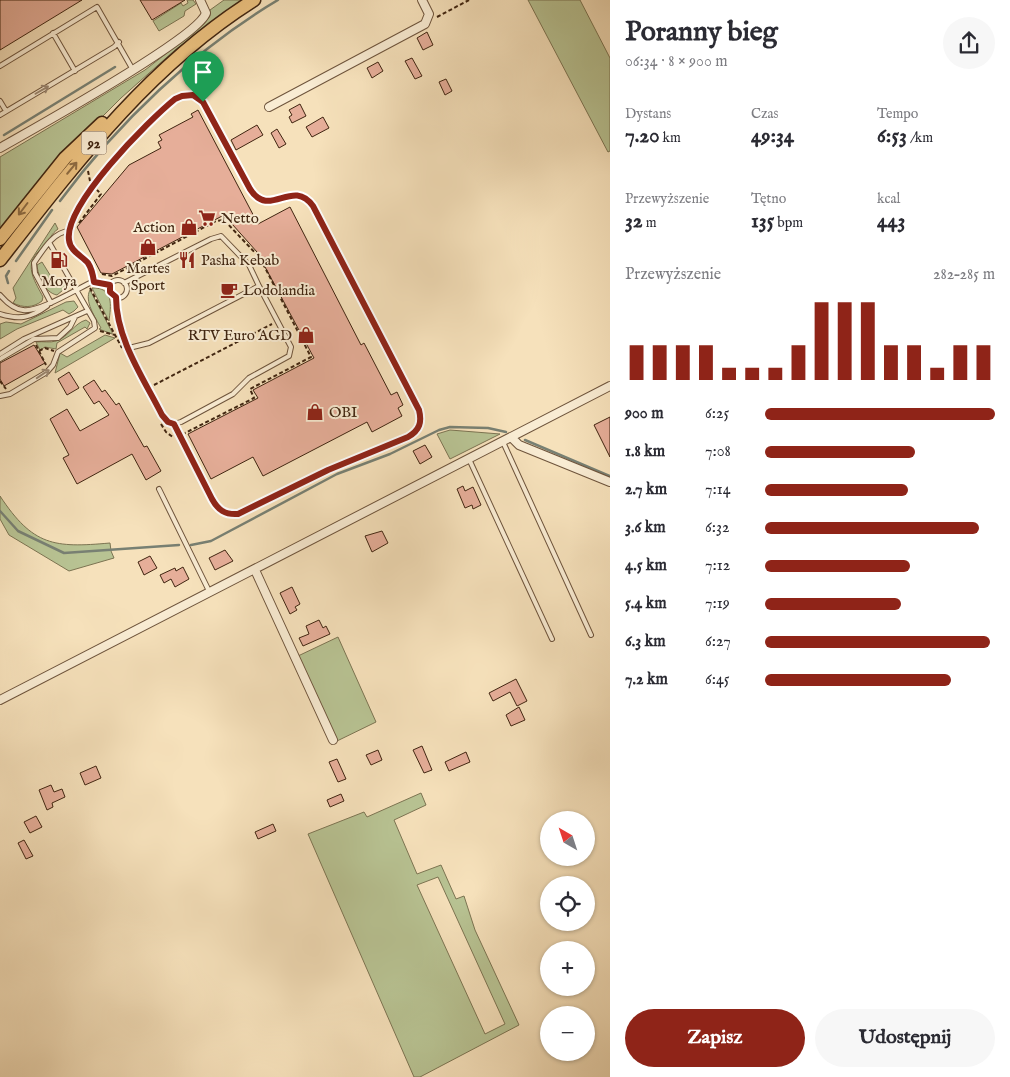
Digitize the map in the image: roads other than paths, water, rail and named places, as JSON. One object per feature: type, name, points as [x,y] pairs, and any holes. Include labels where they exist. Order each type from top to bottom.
[{"type":"main road","name":"92","points":[[0,240],[65,158],[123,102],[197,42],[254,0]]},
{"type":"main road","name":"92","points":[[0,260],[70,170],[149,82]]},
{"type":"street","points":[[0,148],[133,70],[198,25],[206,12],[200,0]]},
{"type":"street","points":[[269,107],[425,24],[430,17],[422,0]]},
{"type":"street","points":[[0,700],[610,386]]},
{"type":"street","points":[[511,437],[519,444],[610,482]]},
{"type":"street","points":[[254,570],[334,740]]},
{"type":"lane","points":[[0,66],[97,7],[119,42],[133,70]]},
{"type":"lane","points":[[53,33],[75,71]]},
{"type":"lane","points":[[0,115],[75,71],[119,42]]},
{"type":"lane","points":[[94,282],[89,264],[69,244],[69,231],[80,204],[134,137],[175,99],[190,95],[197,97],[203,102],[250,189],[258,199],[268,202],[297,195],[304,197],[313,206],[419,410],[421,418],[418,429],[408,437],[328,470],[238,514],[232,515],[225,513],[215,505],[174,424]]},
{"type":"lane","points":[[0,101],[6,111]]},
{"type":"lane","points":[[51,303],[35,273],[34,263],[50,244],[52,237],[57,233],[69,231]]},
{"type":"lane","points":[[0,314],[11,318],[28,317],[51,303],[94,282],[110,285],[116,281],[124,283],[211,239],[222,236],[249,266],[290,346],[288,356],[285,360],[249,378],[233,394],[181,422],[174,424],[168,422],[162,415],[129,348],[117,314],[116,297]]},
{"type":"lane","points":[[0,396],[10,394],[47,372],[53,365],[58,352],[95,328],[94,321],[50,244]]},
{"type":"lane","points":[[110,285],[110,292],[116,297],[122,297],[126,293],[124,283]]},
{"type":"lane","points":[[129,348],[149,343],[259,286]]},
{"type":"lane","points":[[0,295],[9,305],[24,311],[51,303]]},
{"type":"lane","points":[[0,354],[24,339],[87,311]]},
{"type":"lane","points":[[0,359],[34,339],[58,338],[70,327],[75,316]]},
{"type":"lane","points":[[503,442],[591,635]]},
{"type":"lane","points":[[468,459],[552,640]]},
{"type":"lane","points":[[159,489],[210,593]]},
{"type":"waterway","points":[[60,201],[106,144],[159,90],[217,41],[278,0]]},
{"type":"waterway","points":[[4,135],[115,67]]},
{"type":"waterway","points":[[16,261],[52,210]]},
{"type":"waterway","points":[[8,283],[6,276],[9,271]]},
{"type":"waterway","points":[[191,545],[211,541],[337,474],[390,454],[439,430],[450,427],[488,428],[506,432]]},
{"type":"waterway","points":[[525,440],[610,476]]},
{"type":"waterway","points":[[0,511],[18,531],[64,553],[179,545]]},
{"type":"place","name":"Netto","points":[[207,218]]},
{"type":"place","name":"Action","points":[[189,227]]},
{"type":"place","name":"Martes Sport","points":[[148,247]]},
{"type":"place","name":"Moya","points":[[59,260]]},
{"type":"place","name":"Pasha Kebab","points":[[187,260]]},
{"type":"place","name":"Lodolandia","points":[[229,290]]},
{"type":"place","name":"RTV Euro AGD","points":[[306,335]]},
{"type":"place","name":"OBI","points":[[315,412]]}]
